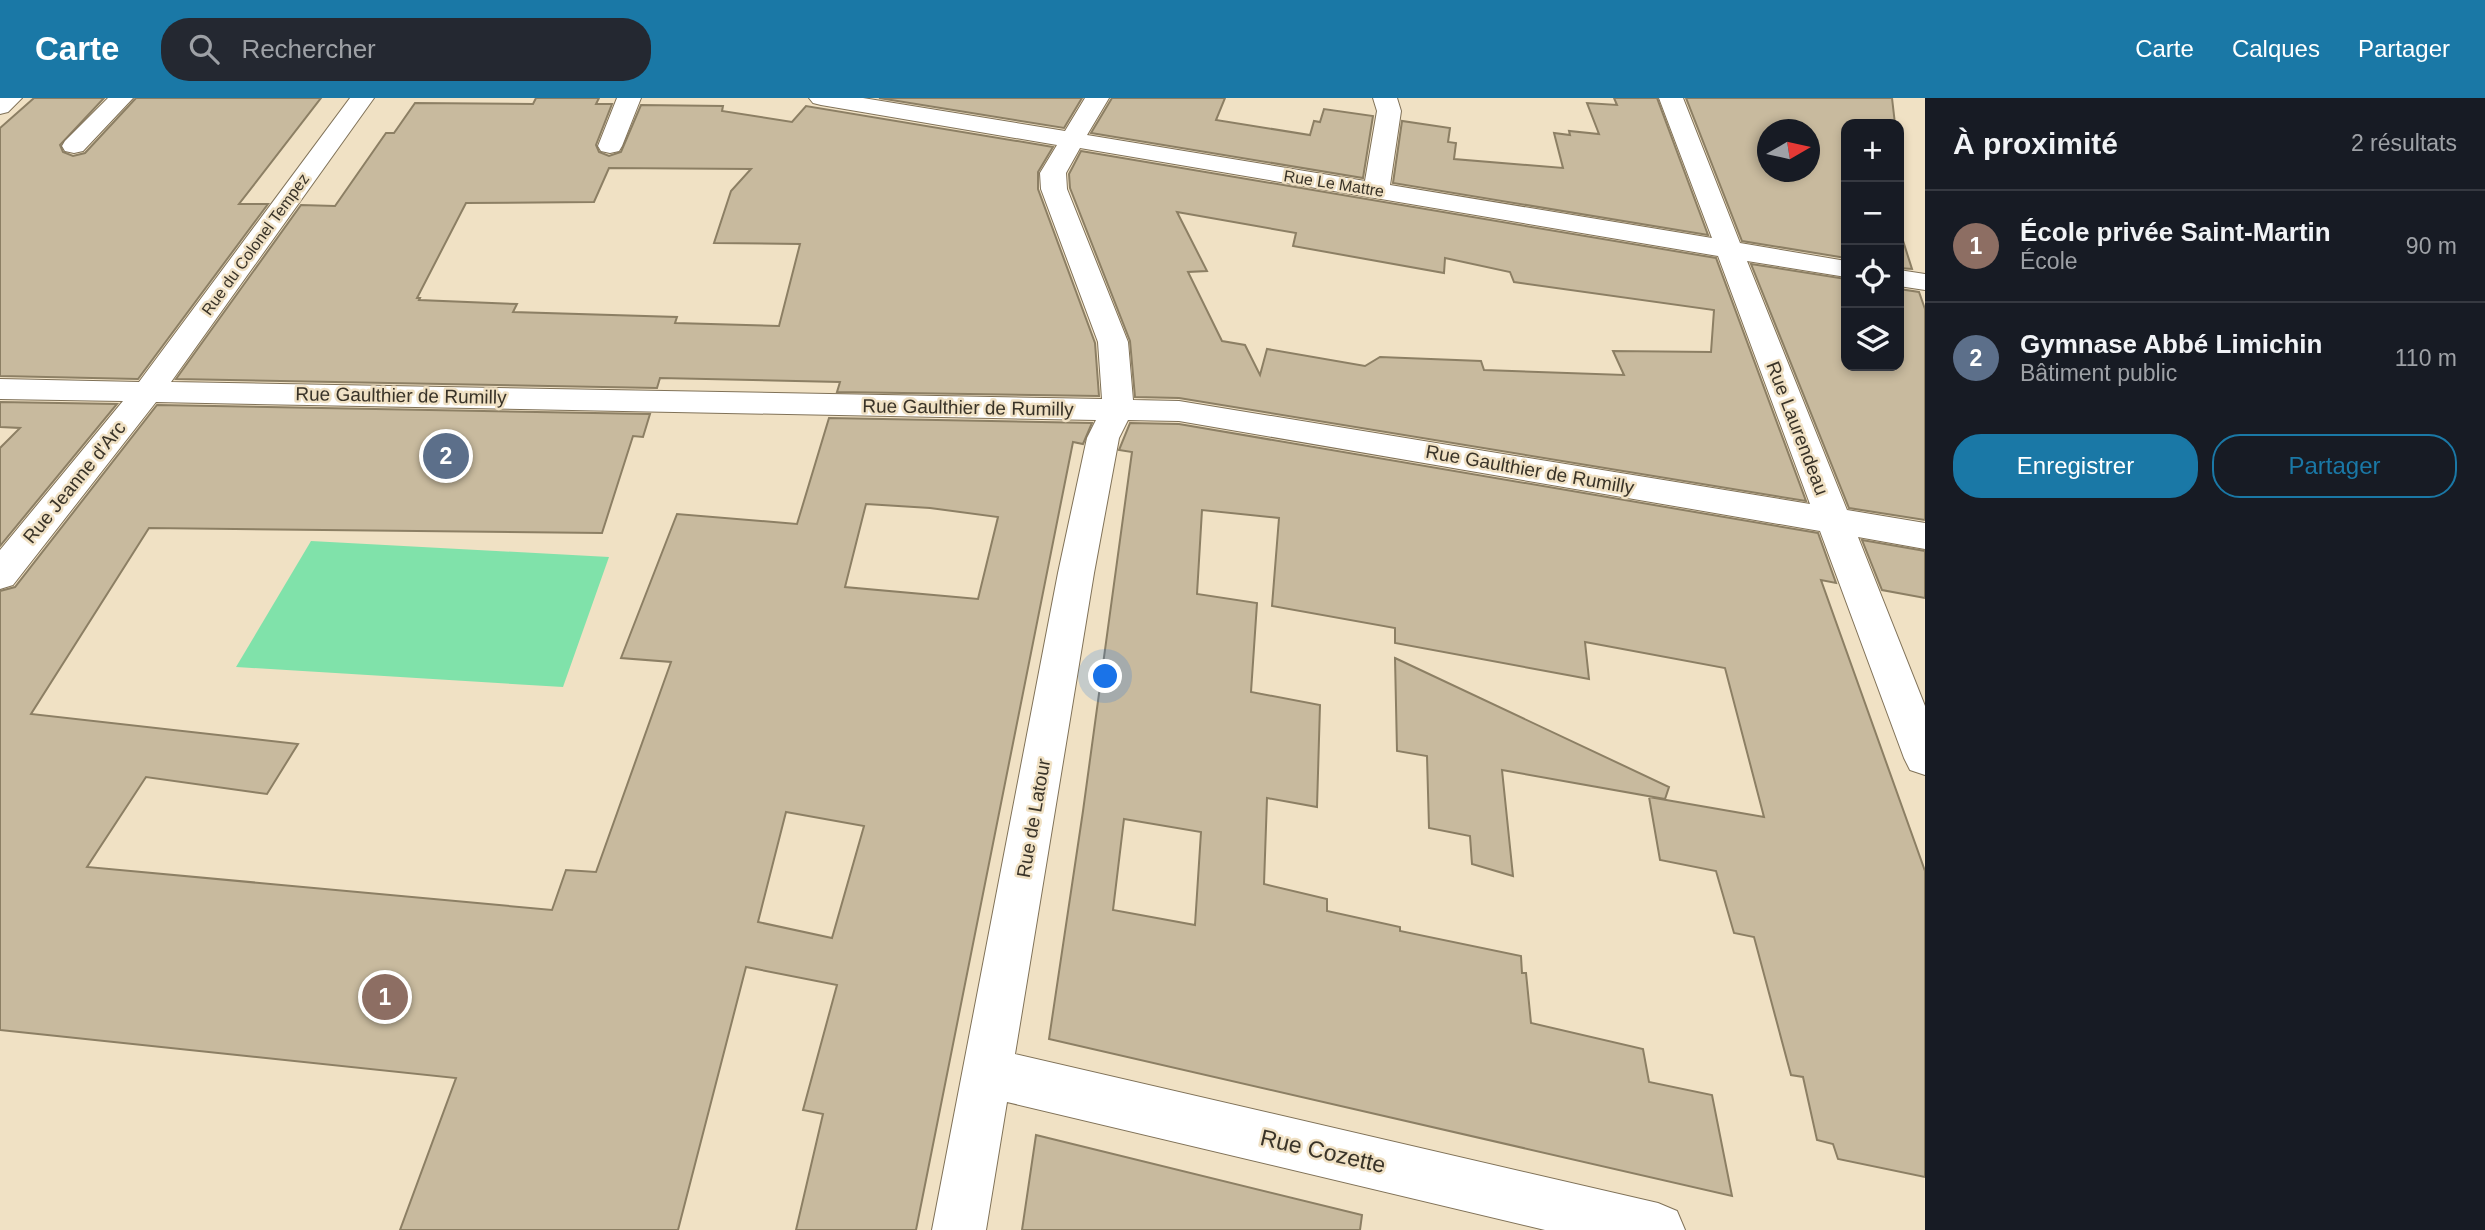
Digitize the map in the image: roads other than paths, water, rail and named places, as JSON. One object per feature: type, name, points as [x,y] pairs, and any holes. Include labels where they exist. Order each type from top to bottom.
[{"type":"street","points":[[0,107],[10,98]]},
{"type":"street","points":[[74,146],[121,98]]},
{"type":"street","name":"Rue du Colonel Tempez","points":[[149,390],[362,98]]},
{"type":"street","points":[[610,146],[629,98]]},
{"type":"street","name":"Rue Le Mattre","points":[[821,98],[1841,268]]},
{"type":"street","points":[[1097,98],[1053,173],[1054,189],[1113,342],[1118,409]]},
{"type":"street","points":[[1376,190],[1388,111],[1385,98]]},
{"type":"street","name":"Rue Laurendeau","points":[[1671,98],[1925,758]]},
{"type":"street","points":[[1904,279],[1925,282]]},
{"type":"street","name":"Rue Gaulthier de Rumilly","points":[[0,389],[1179,411],[1925,536]]},
{"type":"street","name":"Rue Jeanne d'Arc","points":[[0,575],[149,390]]},
{"type":"street","name":"Rue de Latour","points":[[959,1230],[1082,546],[1103,438],[1118,409]]},
{"type":"street","name":"Rue Cozette","points":[[987,1072],[1658,1230]]},
{"type":"place","name":"Gymnase Abbé Limichin","points":[[446,456]]},
{"type":"place","name":"École privée Saint-Martin","points":[[385,997]]}]
